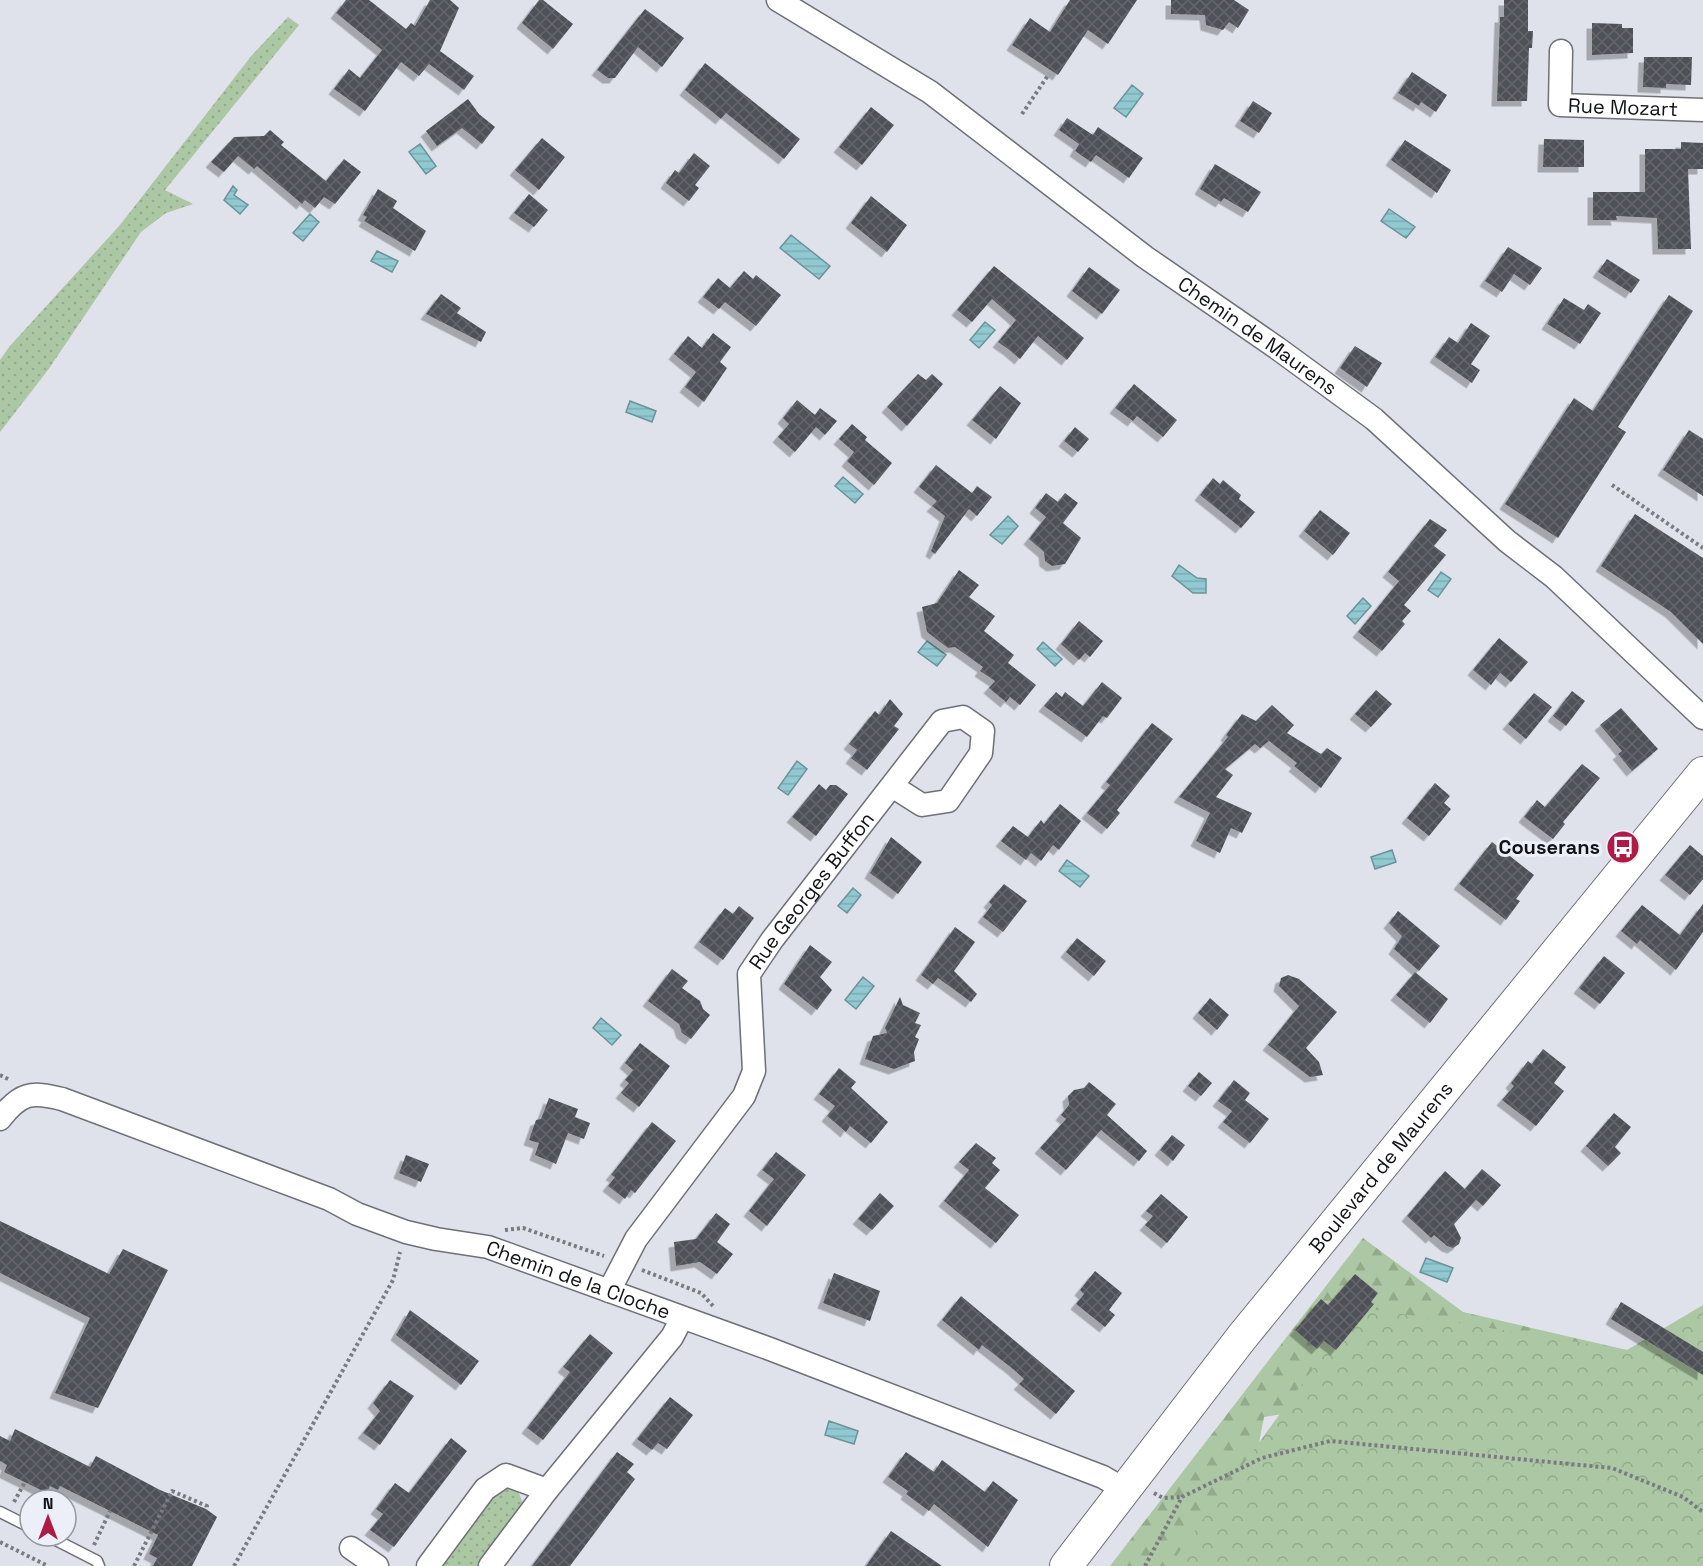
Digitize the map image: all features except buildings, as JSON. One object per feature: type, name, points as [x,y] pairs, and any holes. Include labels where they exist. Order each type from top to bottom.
[{"type":"street","name":"Chemin de Maurens","points":[[778,0],[930,92],[1145,257],[1277,348],[1374,419],[1507,541],[1554,577],[1703,718]]},
{"type":"street","name":"Rue Mozart","points":[[1561,51],[1560,105],[1703,110]]},
{"type":"street","name":"Rue Georges Buffon","points":[[609,1292],[636,1239],[744,1096],[754,1071],[749,974],[772,940],[942,721],[963,717],[983,731],[981,753],[948,801],[922,805],[892,786]]},
{"type":"street","name":"Boulevard de Maurens","points":[[1066,1566],[1242,1337],[1703,773]]},
{"type":"street","name":"Chemin de la Cloche","points":[[0,1119],[24,1096],[41,1094],[74,1103],[329,1199],[376,1221],[436,1239],[488,1247],[682,1318],[1103,1477],[1125,1490]]},
{"type":"street","points":[[490,1566],[547,1490],[672,1337],[682,1318]]},
{"type":"street","points":[[428,1566],[485,1489],[506,1474],[547,1490]]},
{"type":"street","points":[[351,1548],[376,1566]]},
{"type":"lane","points":[[4,1514],[18,1521]]},
{"type":"lane","points":[[73,1548],[98,1561],[99,1566]]},
{"type":"path","points":[[1022,114],[1049,74]]},
{"type":"path","points":[[1612,485],[1703,548]]},
{"type":"path","points":[[234,1566],[393,1280],[402,1246]]},
{"type":"path","points":[[1163,1498],[1182,1497],[1262,1458],[1330,1441],[1612,1468],[1683,1497],[1703,1512]]},
{"type":"path","points":[[4,1514],[25,1482]]},
{"type":"path","points":[[134,1566],[172,1491],[207,1506],[206,1509]]},
{"type":"path","points":[[1145,1566],[1182,1497]]},
{"type":"path","points":[[89,1556],[110,1511]]},
{"type":"path","points":[[0,1542],[48,1566]]},
{"type":"green space","points":[[288,17],[299,25],[165,190],[193,204],[166,213],[141,232],[48,370],[0,432],[0,360],[9,347],[120,225],[252,55]]},
{"type":"green space","points":[[1363,1238],[1463,1312],[1627,1350],[1374,1400],[1264,1417],[1251,1485],[1332,1566],[1110,1566]]},
{"type":"green space","points":[[1703,1305],[1703,1566],[1169,1566],[1358,1307],[1627,1350]]},
{"type":"green space","points":[[508,1486],[518,1491],[523,1503],[481,1566],[440,1566],[496,1494]]},
{"type":"water","points":[[1132,85],[1143,94],[1126,117],[1114,108]]},
{"type":"water","points":[[420,144],[436,166],[426,174],[409,152]]},
{"type":"water","points":[[233,186],[237,190],[234,195],[248,205],[240,214],[224,200]]},
{"type":"water","points":[[1389,209],[1415,227],[1406,238],[1381,221]]},
{"type":"water","points":[[310,214],[319,222],[303,241],[293,233]]},
{"type":"water","points":[[791,235],[830,266],[819,279],[780,248]]},
{"type":"water","points":[[377,251],[398,261],[392,272],[371,261]]},
{"type":"water","points":[[985,322],[995,330],[979,348],[970,340]]},
{"type":"water","points":[[630,401],[656,411],[652,422],[626,412]]},
{"type":"water","points":[[843,477],[863,494],[855,503],[835,486]]},
{"type":"water","points":[[1008,516],[1018,526],[1002,544],[990,535]]},
{"type":"water","points":[[1179,565],[1197,578],[1206,579],[1206,593],[1193,593],[1172,576]]},
{"type":"water","points":[[1441,572],[1451,579],[1438,597],[1428,590]]},
{"type":"water","points":[[1363,598],[1371,606],[1355,624],[1347,616]]},
{"type":"water","points":[[927,641],[946,655],[937,666],[918,652]]},
{"type":"water","points":[[1043,642],[1062,659],[1055,666],[1037,649]]},
{"type":"water","points":[[797,761],[807,769],[788,795],[778,788]]},
{"type":"water","points":[[1392,850],[1396,862],[1375,869],[1371,857]]},
{"type":"water","points":[[1067,860],[1089,876],[1080,887],[1059,871]]},
{"type":"water","points":[[853,888],[861,895],[847,913],[838,906]]},
{"type":"water","points":[[863,977],[874,986],[856,1009],[845,1000]]},
{"type":"water","points":[[601,1018],[621,1035],[612,1045],[593,1028]]},
{"type":"water","points":[[1426,1258],[1453,1268],[1447,1282],[1420,1272]]},
{"type":"water","points":[[829,1421],[858,1431],[854,1444],[825,1435]]},
{"type":"place","name":"Couserans","points":[[1623,847]]}]
